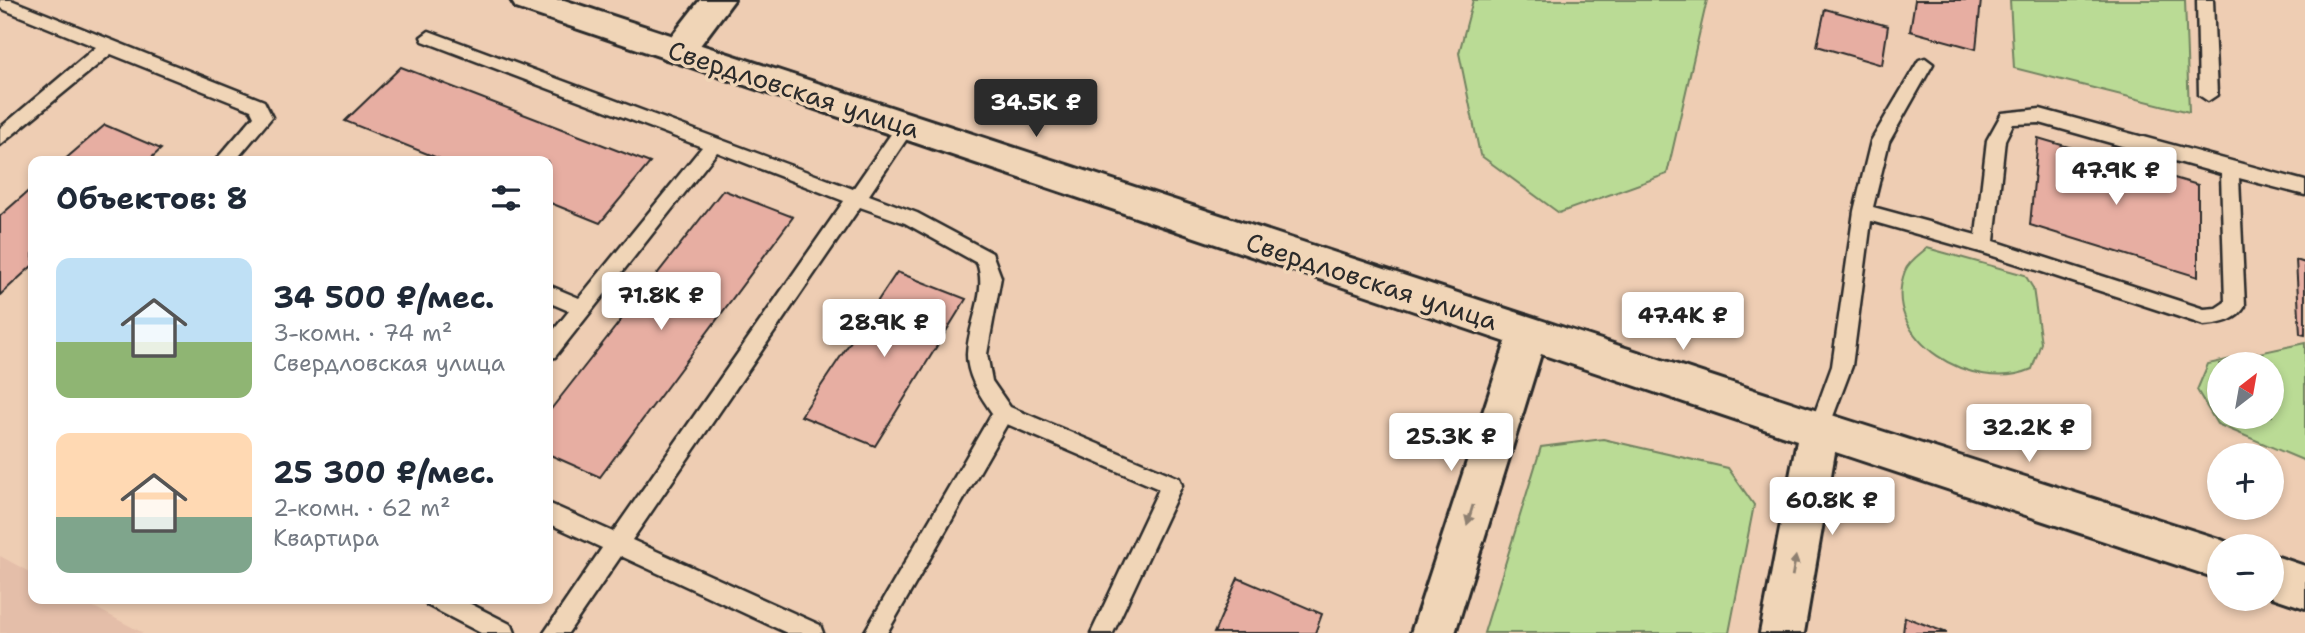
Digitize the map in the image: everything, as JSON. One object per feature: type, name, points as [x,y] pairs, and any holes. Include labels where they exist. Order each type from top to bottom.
[{"type":"main road","name":"Свердловская улица","points":[[527,0],[1528,333],[2207,555]]},
{"type":"main road","points":[[678,50],[718,0]]},
{"type":"main road","points":[[1433,633],[1528,333]]},
{"type":"main road","points":[[1782,633],[1819,429]]},
{"type":"main road","points":[[2284,580],[2305,587]]},
{"type":"lane","points":[[2205,0],[2208,95]]},
{"type":"lane","points":[[0,2],[258,106],[263,117],[232,156]]},
{"type":"lane","points":[[429,37],[911,218],[960,242],[985,258],[992,278],[977,354],[983,384],[1003,413],[1172,485],[1102,633]]},
{"type":"lane","points":[[0,138],[109,46]]},
{"type":"lane","points":[[1819,429],[1842,366],[1863,211],[1880,141],[1925,64]]},
{"type":"lane","points":[[1984,245],[1996,140],[2008,118],[2040,116],[2305,188]]},
{"type":"lane","points":[[555,633],[859,198],[906,126]]},
{"type":"lane","points":[[553,345],[713,145]]},
{"type":"lane","points":[[1863,211],[1984,245],[2204,317],[2220,316],[2235,306],[2230,169]]},
{"type":"lane","points":[[553,295],[582,308]]},
{"type":"lane","points":[[875,633],[1003,413]]},
{"type":"lane","points":[[553,515],[812,633]]},
{"type":"lane","points":[[447,604],[504,633]]},
{"type":"shaded area","points":[[0,556],[28,571],[28,604],[88,604],[143,633],[0,633]]},
{"type":"green space","points":[[1473,0],[1707,0],[1667,174],[1559,213],[1480,155],[1459,53]]},
{"type":"green space","points":[[2010,0],[2185,0],[2189,112],[2014,68]]},
{"type":"green space","points":[[1927,248],[2025,275],[2033,288],[2041,343],[2032,369],[2009,375],[1984,374],[1959,368],[1937,356],[1918,339],[1906,319],[1901,296],[1905,271],[1914,258]]},
{"type":"green space","points":[[2305,343],[2305,461],[2284,452],[2284,443],[2262,443],[2229,429],[2284,429],[2284,352],[2263,352]]},
{"type":"green space","points":[[2207,366],[2207,407],[2197,390]]},
{"type":"green space","points":[[1603,439],[1728,468],[1754,505],[1729,633],[1484,633],[1541,447]]},
{"type":"building","points":[[1915,0],[1981,0],[1976,49],[1910,31]]},
{"type":"building","points":[[1825,9],[1888,26],[1882,65],[1817,46]]},
{"type":"building","points":[[401,67],[650,163],[600,223],[553,204],[553,156],[432,156],[345,121]]},
{"type":"building","points":[[105,125],[161,149],[153,156],[69,156]]},
{"type":"building","points":[[2038,138],[2198,185],[2198,277],[2030,225]]},
{"type":"building","points":[[723,190],[793,217],[600,477],[553,456],[553,407]]},
{"type":"building","points":[[28,191],[28,270],[0,295],[0,216]]},
{"type":"building","points":[[2296,260],[2305,263],[2305,335],[2300,334]]},
{"type":"building","points":[[897,272],[966,299],[875,446],[801,416]]},
{"type":"building","points":[[1238,578],[1322,614],[1315,633],[1214,633]]},
{"type":"building","points":[[1905,617],[1947,633],[1903,633]]}]
